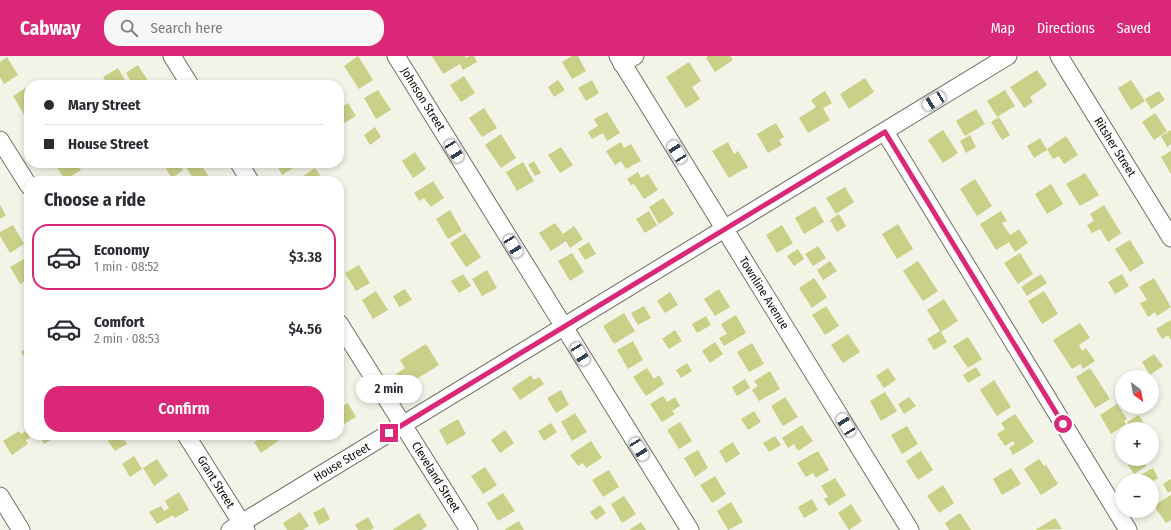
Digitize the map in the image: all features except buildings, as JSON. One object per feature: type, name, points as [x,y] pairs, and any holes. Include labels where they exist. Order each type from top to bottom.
[{"type":"street","points":[[172,56],[187,80]]},
{"type":"street","name":"Johnson Street","points":[[396,56],[690,530]]},
{"type":"street","name":"House Street","points":[[239,528],[403,425],[1008,56]]},
{"type":"street","name":"Ritsher Street","points":[[1059,56],[1171,238]]},
{"type":"street","name":"Townline Avenue","points":[[625,58],[725,228],[910,530]]},
{"type":"street","points":[[885,132],[1128,530]]},
{"type":"street","points":[[0,140],[24,178]]},
{"type":"street","name":"Cleveland Street","points":[[344,331],[469,530]]},
{"type":"street","name":"Grant Street","points":[[189,440],[239,528]]},
{"type":"street","points":[[0,496],[21,530]]},
{"type":"route","points":[[389,433],[885,132],[1063,424]]}]
